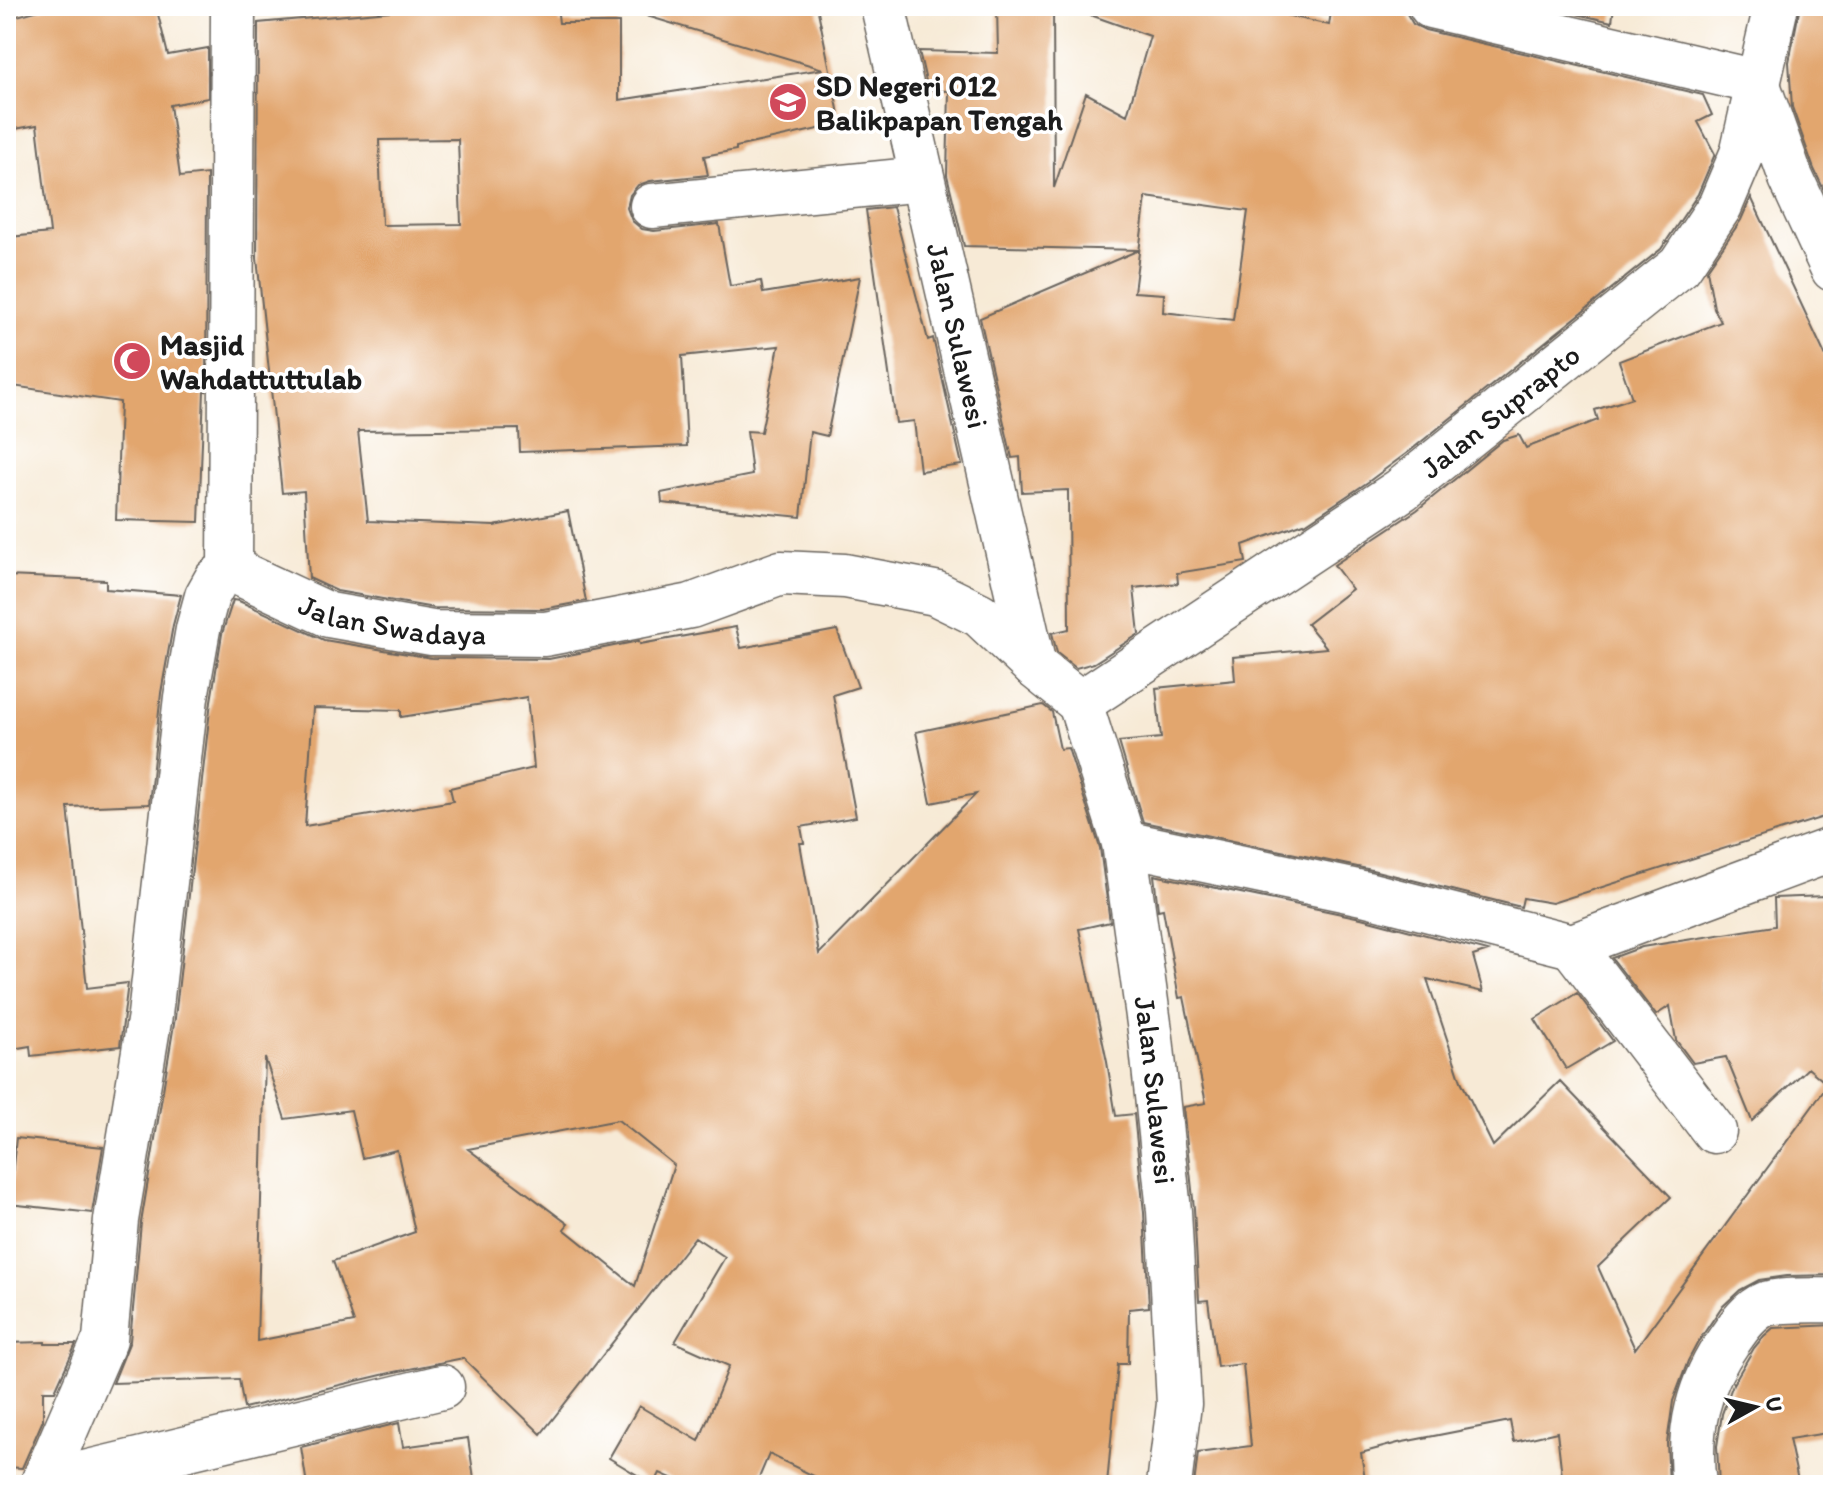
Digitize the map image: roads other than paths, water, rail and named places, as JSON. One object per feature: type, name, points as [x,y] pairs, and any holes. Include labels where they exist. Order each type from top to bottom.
[{"type":"street","points":[[43,1484],[105,1339],[116,1220],[150,1015],[186,697],[207,596],[216,580],[230,569],[233,6]]},
{"type":"street","name":"Jalan Sulawesi","points":[[883,6],[1034,666]]},
{"type":"street","points":[[1431,6],[1757,82],[1791,178],[1833,269]]},
{"type":"street","name":"Jalan Suprapto","points":[[1080,703],[1401,490],[1680,266],[1720,206],[1742,154],[1776,6]]},
{"type":"street","points":[[652,206],[922,179]]},
{"type":"street","name":"Jalan Swadaya","points":[[230,569],[329,615],[432,633],[545,634],[691,606],[781,573],[845,576],[935,593],[980,615],[1034,666],[1080,703]]},
{"type":"street","name":"Jalan Sulawesi","points":[[1080,703],[1124,843],[1151,1038],[1169,1211],[1179,1404],[1169,1485]]},
{"type":"street","points":[[1124,843],[1367,894],[1572,946],[1833,849]]},
{"type":"street","points":[[1572,946],[1714,1131]]},
{"type":"street","points":[[1694,1485],[1692,1437],[1697,1404],[1706,1378],[1736,1331],[1754,1311],[1764,1305],[1833,1300]]},
{"type":"street","points":[[43,1484],[442,1387]]},
{"type":"place","name":"SD Negeri 012 Balikpapan Tengah","points":[[788,102]]},
{"type":"place","name":"Masjid Wahdattuttulab","points":[[132,361]]}]
